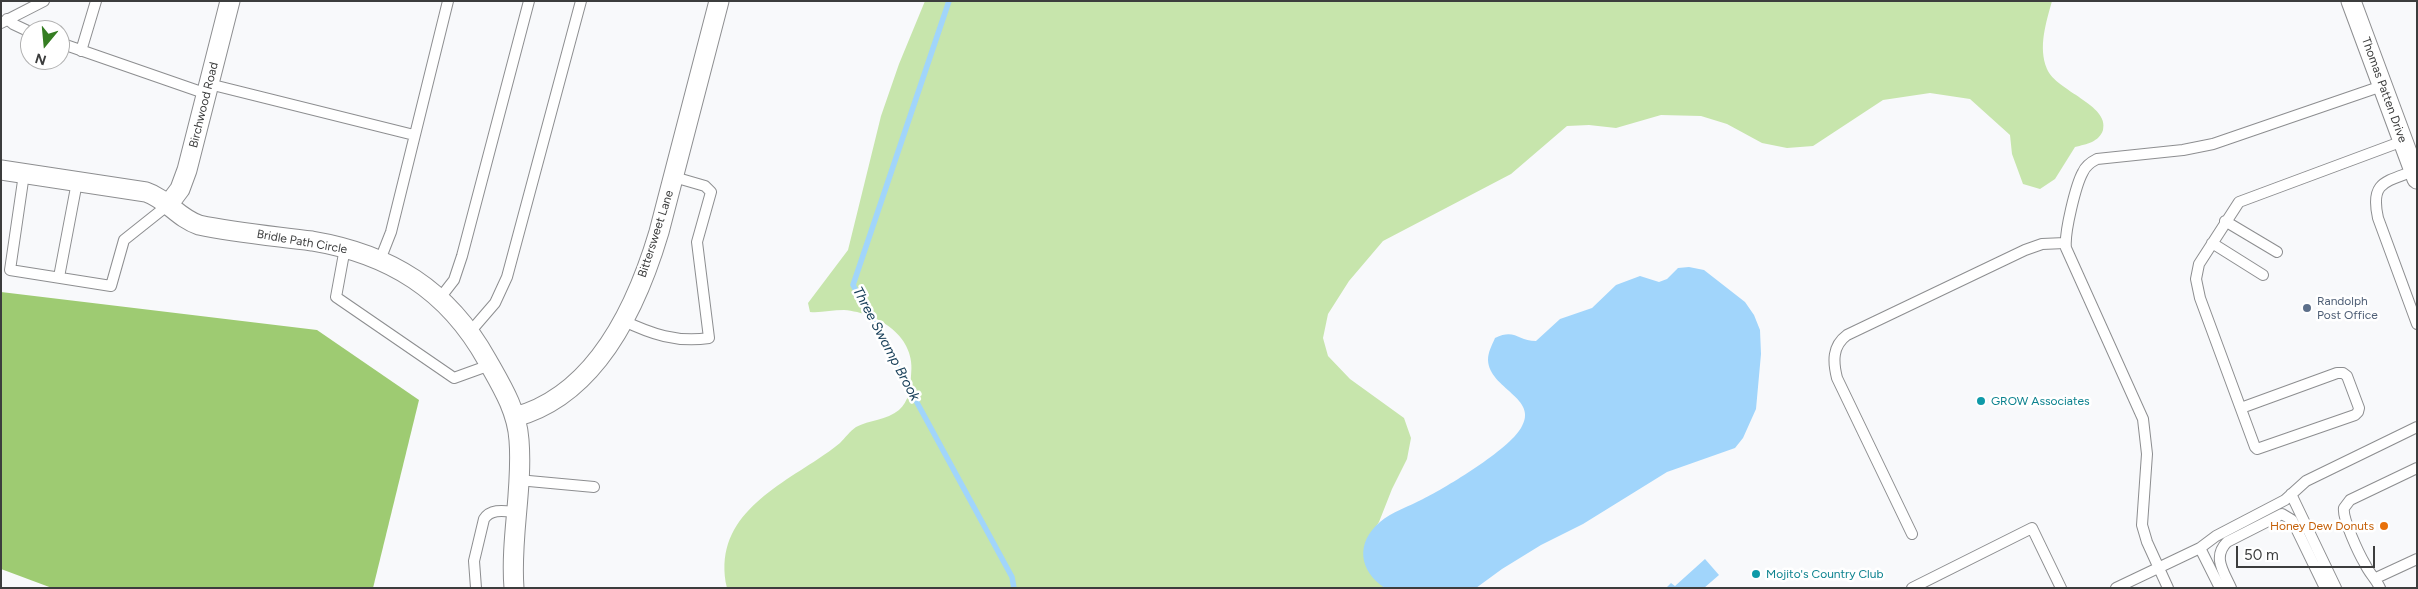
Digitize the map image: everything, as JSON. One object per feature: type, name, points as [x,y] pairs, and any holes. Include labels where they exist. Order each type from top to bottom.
[{"type":"street","name":"Birchwood Road","points":[[168,205],[180,189],[185,176],[230,1]]},
{"type":"street","name":"Bittersweet Lane","points":[[516,417],[547,405],[574,386],[602,353],[639,287],[654,250],[718,1]]},
{"type":"street","name":"Thomas Patten Drive","points":[[2351,1],[2415,175]]},
{"type":"street","name":"Bridle Path Circle","points":[[1,170],[146,192],[154,195],[183,218],[199,225],[345,248],[380,260],[409,275],[440,298],[470,332],[490,365],[516,417],[519,440],[514,588]]},
{"type":"lane","points":[[4,21],[44,1]]},
{"type":"lane","points":[[81,51],[96,1]]},
{"type":"lane","points":[[380,260],[391,232],[448,1]]},
{"type":"lane","points":[[440,298],[454,280],[462,256],[529,1]]},
{"type":"lane","points":[[470,332],[495,303],[510,269],[580,1]]},
{"type":"lane","points":[[4,21],[20,27]]},
{"type":"lane","points":[[70,47],[208,89],[414,135]]},
{"type":"lane","points":[[2168,588],[2147,542],[2142,525],[2147,460],[2143,419],[2068,257],[2065,243],[2082,173],[2091,162],[2097,159],[2183,150],[2213,144],[2382,86]]},
{"type":"lane","points":[[2240,408],[2338,373],[2343,373],[2347,376],[2359,408],[2355,415],[2260,450],[2255,446],[2240,408],[2198,292],[2197,268],[2225,221],[2239,202],[2403,141]]},
{"type":"lane","points":[[24,174],[10,270],[111,286],[124,240],[168,205]]},
{"type":"lane","points":[[2415,175],[2382,184],[2378,189],[2376,200],[2378,218],[2417,324]]},
{"type":"lane","points":[[622,320],[651,334],[668,338],[688,340],[709,338],[697,242],[711,192],[705,186],[674,177]]},
{"type":"lane","points":[[58,277],[77,182]]},
{"type":"lane","points":[[2225,221],[2277,252]]},
{"type":"lane","points":[[1912,534],[1837,378],[1834,362],[1839,343],[1847,335],[2025,250],[2042,244],[2065,243]]},
{"type":"lane","points":[[2212,243],[2263,275]]},
{"type":"lane","points":[[345,248],[336,297],[454,378],[490,365]]},
{"type":"lane","points":[[2116,588],[2200,548],[2216,536],[2293,498],[2306,481],[2417,427]]},
{"type":"lane","points":[[2380,588],[2376,578],[2366,566],[2343,512],[2350,500],[2417,468]]},
{"type":"lane","points":[[518,480],[594,487]]},
{"type":"lane","points":[[2292,520],[2293,498]]},
{"type":"lane","points":[[2293,498],[2336,588]]},
{"type":"lane","points":[[476,588],[474,561],[484,519],[488,514],[495,512],[516,512]]},
{"type":"lane","points":[[2231,588],[2219,561],[2223,547],[2279,514],[2286,515],[2292,520],[2325,588]]},
{"type":"lane","points":[[1912,588],[2032,528],[2061,588]]},
{"type":"lane","points":[[2200,548],[2220,588]]},
{"type":"lane","points":[[2376,578],[2417,559]]},
{"type":"green space","points":[[925,1],[2052,1],[2045,26],[2043,44],[2044,61],[2047,69],[2052,77],[2098,113],[2103,121],[2103,130],[2096,140],[2075,147],[2055,179],[2040,189],[2023,184],[2012,154],[2010,135],[1970,99],[1930,93],[1883,100],[1813,146],[1787,148],[1762,143],[1727,124],[1701,116],[1661,115],[1616,128],[1589,125],[1567,126],[1511,174],[1383,241],[1349,281],[1328,314],[1323,338],[1328,356],[1350,379],[1404,418],[1411,438],[1407,459],[1392,489],[1379,522],[1370,536],[1385,588],[727,588],[725,564],[728,544],[737,525],[749,510],[782,483],[835,447],[856,427],[889,416],[899,410],[905,403],[911,381],[911,362],[908,350],[902,339],[882,322],[870,316],[844,310],[810,312],[808,303],[848,250],[881,116],[899,64]]},
{"type":"green space","points":[[1,292],[317,330],[419,400],[373,588],[52,588],[1,569]]},
{"type":"water","points":[[1689,267],[1704,270],[1745,302],[1754,315],[1760,330],[1761,354],[1756,409],[1743,438],[1735,448],[1667,472],[1583,524],[1541,545],[1502,569],[1476,588],[1385,588],[1376,581],[1365,565],[1363,556],[1367,539],[1372,530],[1390,515],[1434,493],[1491,457],[1504,447],[1521,428],[1525,418],[1524,409],[1490,370],[1488,357],[1495,338],[1507,334],[1536,341],[1560,319],[1592,308],[1616,285],[1640,276],[1659,282],[1667,279],[1678,268]]},
{"type":"water","points":[[1705,559],[1719,575],[1704,588],[1666,588],[1671,583],[1675,586]]},
{"type":"waterway","name":"Three Swamp Brook","points":[[949,1],[853,285],[1012,577],[1014,588]]},
{"type":"place","name":"Randolph Post Office","points":[[2307,308]]},
{"type":"place","name":"GROW Associates","points":[[1981,401]]},
{"type":"place","name":"Honey Dew Donuts","points":[[2384,526]]},
{"type":"place","name":"Mojito's Country Club","points":[[1756,574]]}]
